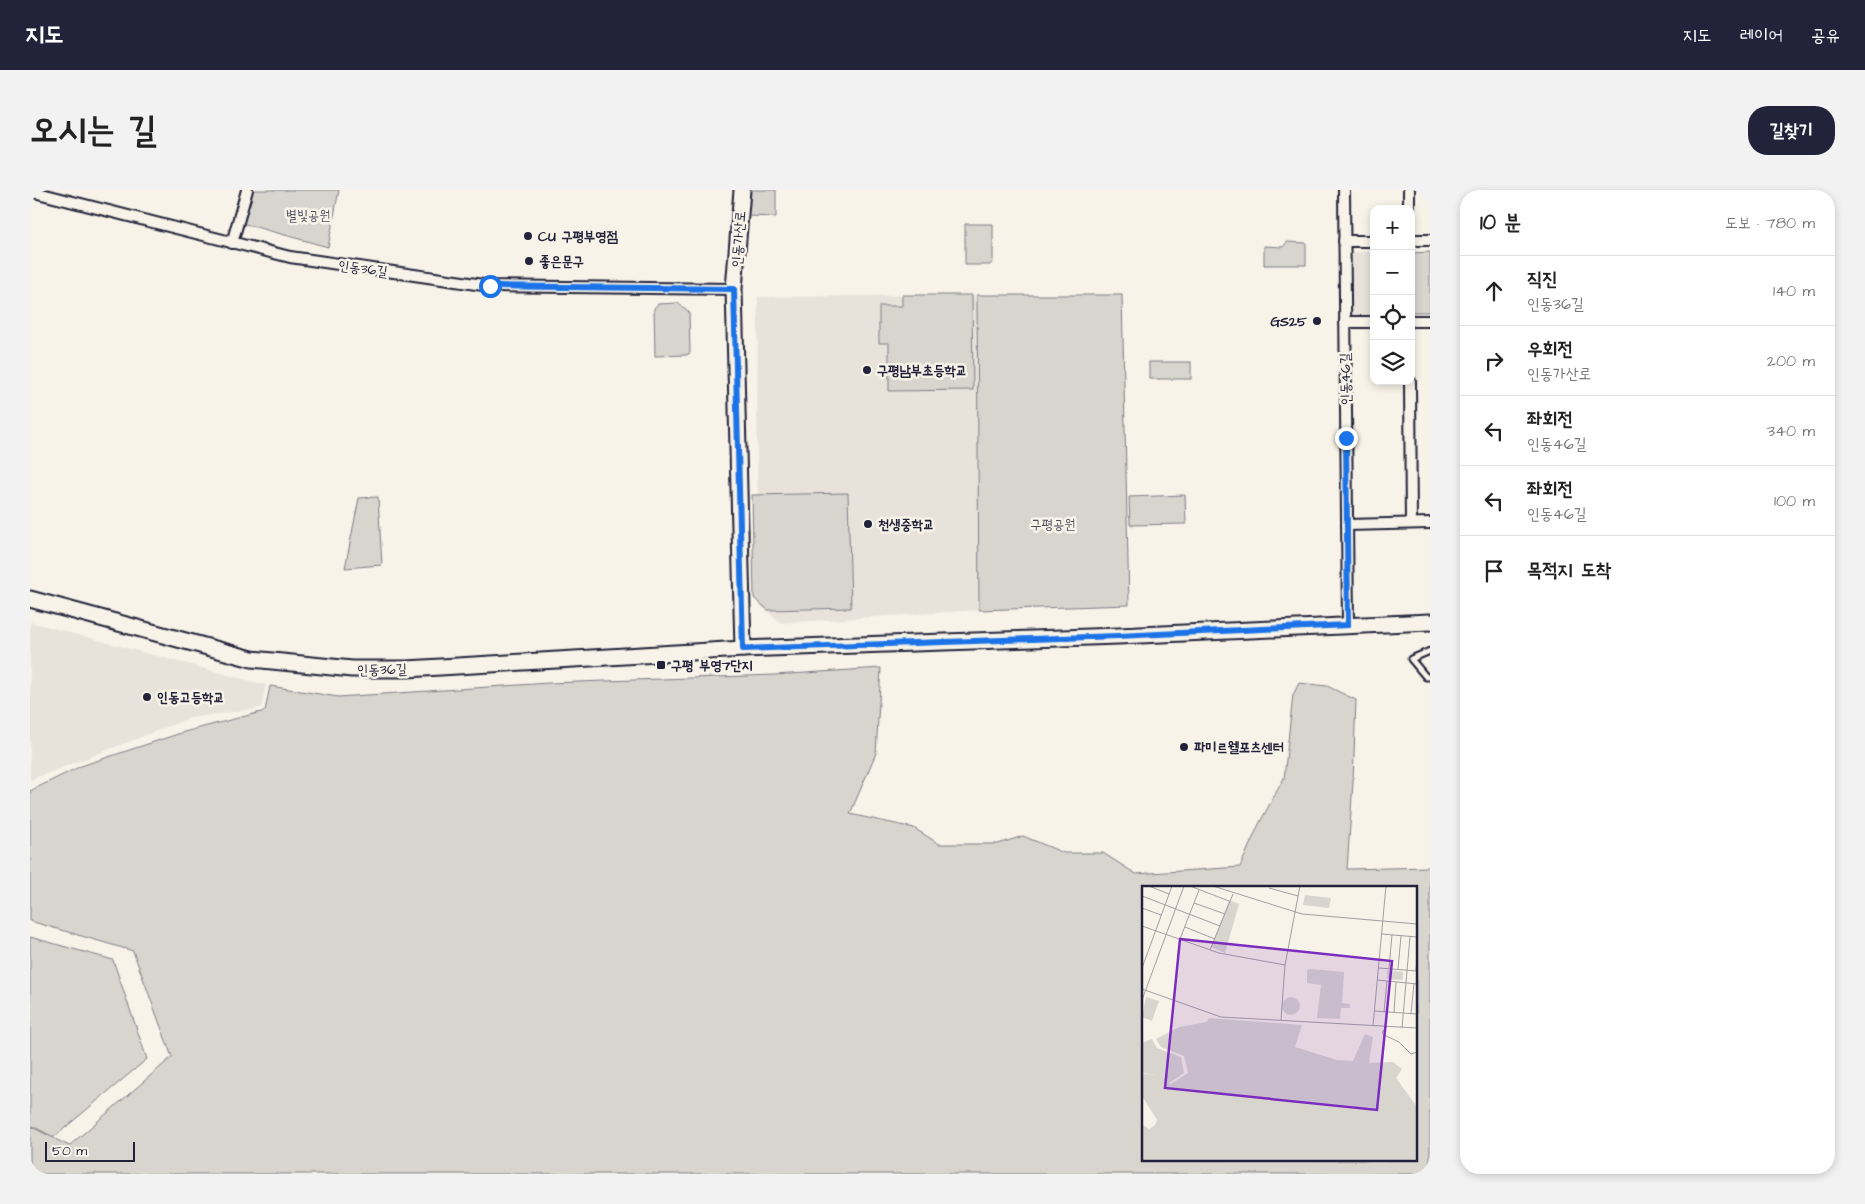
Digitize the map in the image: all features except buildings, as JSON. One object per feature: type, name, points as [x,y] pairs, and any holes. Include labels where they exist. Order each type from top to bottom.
[{"type":"street","points":[[232,243],[247,190]]},
{"type":"street","name":"인동가산로","points":[[742,190],[734,289],[743,649]]},
{"type":"street","name":"인동46길","points":[[1344,190],[1348,625]]},
{"type":"street","points":[[1409,190],[1409,205]]},
{"type":"street","name":"인동36길","points":[[30,191],[299,259],[490,286],[734,289]]},
{"type":"street","points":[[1415,240],[1430,240]]},
{"type":"street","points":[[1344,241],[1370,241]]},
{"type":"street","points":[[1415,321],[1430,320]]},
{"type":"street","points":[[1345,322],[1370,322]]},
{"type":"street","points":[[1410,385],[1412,523]]},
{"type":"street","points":[[1347,525],[1430,523]]},
{"type":"street","name":"인동36길","points":[[30,599],[252,659],[352,669],[416,668],[743,649]]},
{"type":"street","points":[[743,649],[1118,636],[1430,622]]},
{"type":"lane","points":[[1430,651],[1411,659],[1426,677],[1430,677]]},
{"type":"shaded area","points":[[1351,252],[1370,252],[1370,319],[1352,319]]},
{"type":"shaded area","points":[[977,295],[979,610],[781,623],[759,604],[758,297]]},
{"type":"shaded area","name":"인동고등학교","points":[[30,622],[266,685],[261,708],[190,718],[30,780]]},
{"type":"green space","name":"별빛공원","points":[[246,190],[339,190],[328,247],[238,222]]},
{"type":"green space","points":[[746,190],[776,190],[776,217],[745,216]]},
{"type":"green space","points":[[965,224],[993,224],[993,261],[990,265],[965,265]]},
{"type":"green space","points":[[1287,242],[1306,243],[1306,265],[1264,265],[1264,246],[1283,247]]},
{"type":"green space","points":[[1430,252],[1430,312],[1415,312],[1415,253]]},
{"type":"green space","points":[[902,295],[972,295],[973,390],[889,391],[889,343],[879,343],[879,306],[902,306]]},
{"type":"green space","name":"구평공원","points":[[977,295],[1122,295],[1129,605],[979,610]]},
{"type":"green space","points":[[678,303],[689,312],[690,353],[686,355],[655,356],[654,308],[658,304]]},
{"type":"green space","points":[[1149,362],[1191,362],[1191,379],[1149,379]]},
{"type":"green space","points":[[848,493],[851,608],[768,610],[754,598],[752,495]]},
{"type":"green space","points":[[1185,495],[1186,524],[1130,525],[1129,497]]},
{"type":"green space","points":[[378,497],[382,565],[345,568],[359,498]]},
{"type":"green space","points":[[881,668],[876,753],[850,814],[914,828],[939,844],[998,844],[1023,836],[1064,853],[1103,853],[1136,874],[1240,867],[1259,824],[1284,778],[1293,695],[1299,683],[1327,686],[1356,700],[1347,869],[1430,867],[1430,1174],[30,1174],[30,1126],[69,1146],[172,1057],[133,951],[30,921],[30,791],[81,766],[184,732],[265,711],[270,686],[338,697],[549,683],[775,675]]},
{"type":"green space","points":[[30,937],[113,960],[147,1059],[54,1137],[30,1125]]},
{"type":"place","name":"CU 구평부영점","points":[[528,236]]},
{"type":"place","name":"좋은문구","points":[[529,261]]},
{"type":"place","name":"GS25","points":[[1317,321]]},
{"type":"place","name":"구평남부초등학교","points":[[867,370]]},
{"type":"place","name":"천생중학교","points":[[868,524]]},
{"type":"place","name":"구평 부영7단지","points":[[661,665]]},
{"type":"place","name":"인동고등학교","points":[[147,697]]},
{"type":"place","name":"파미르웰포츠센터","points":[[1184,747]]},
{"type":"route","points":[[490,286],[734,289],[743,649],[1118,636],[1348,625],[1346,438]]}]
